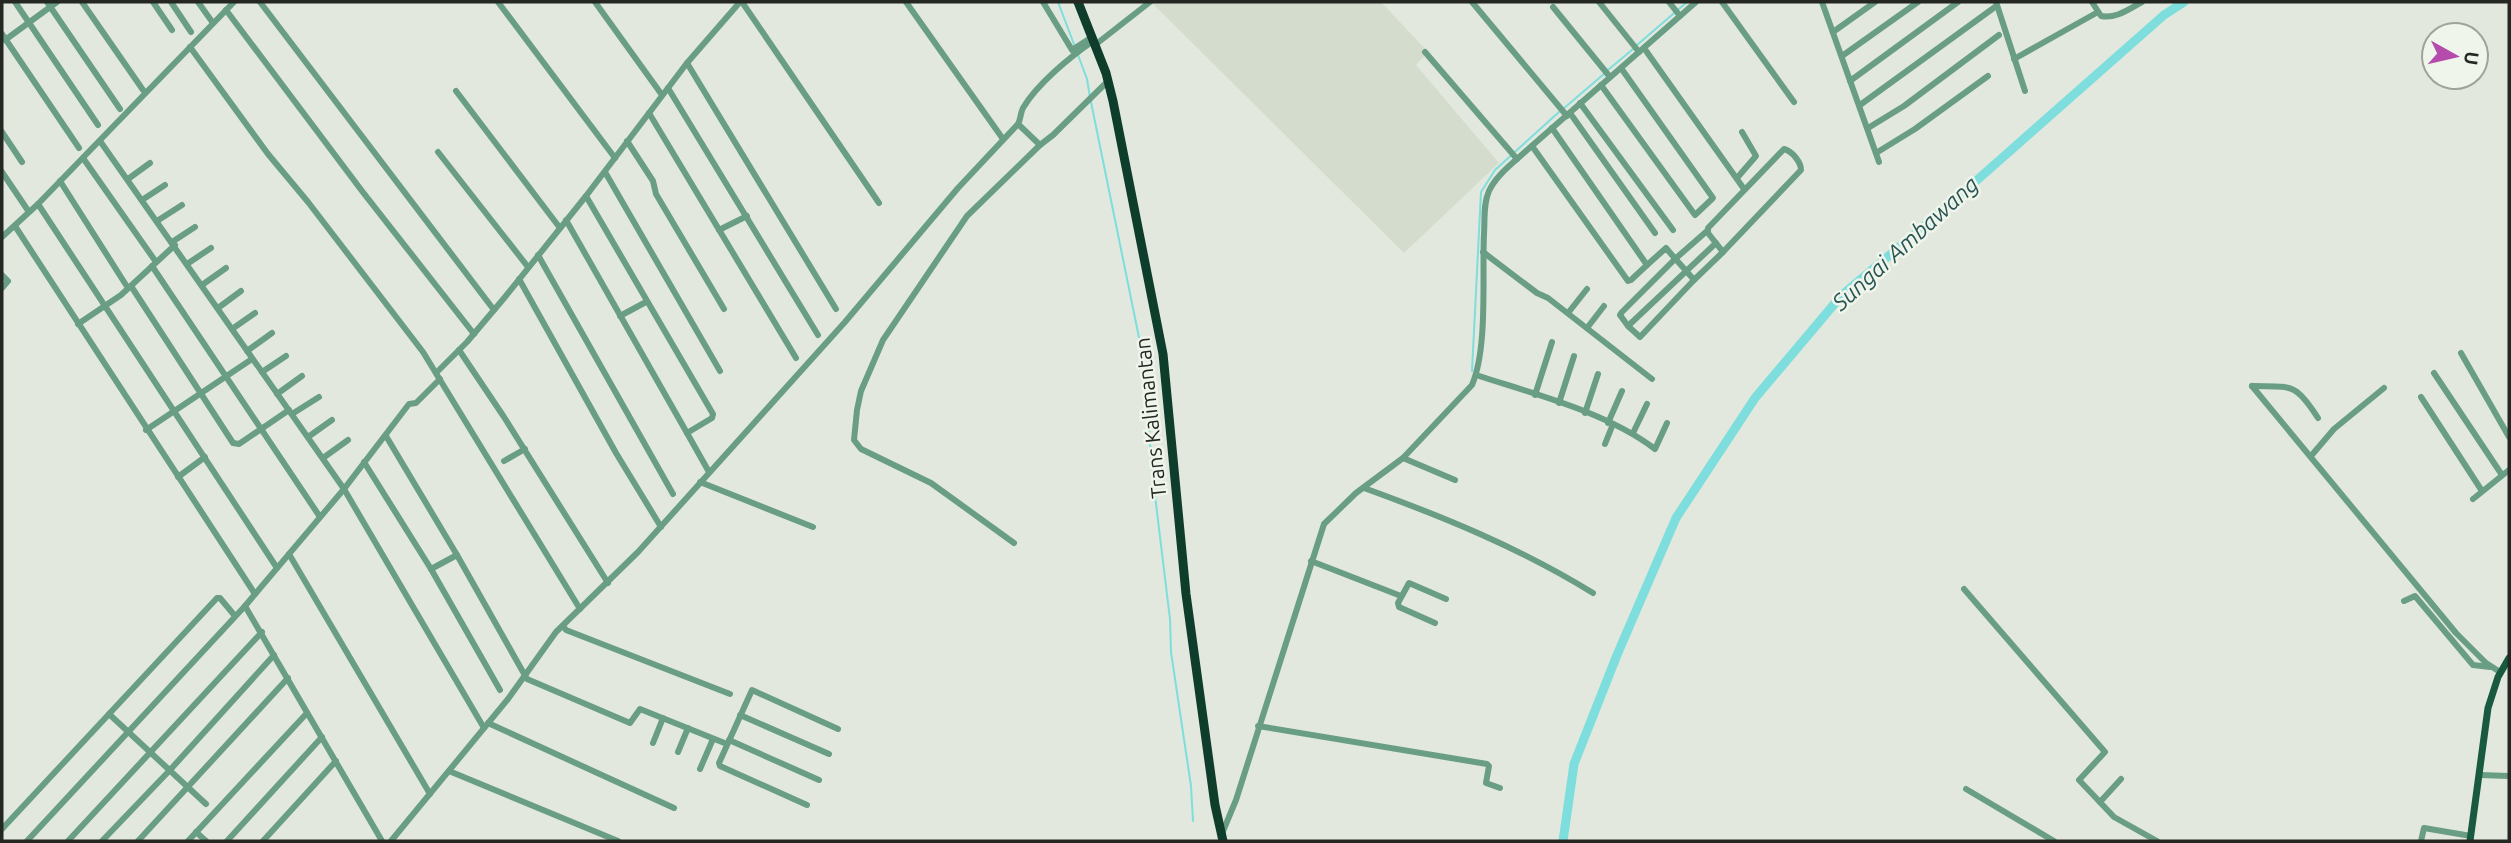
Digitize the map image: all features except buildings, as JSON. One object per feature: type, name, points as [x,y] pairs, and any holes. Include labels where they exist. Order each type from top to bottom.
[{"type":"highway","name":"Trans Kalimantan","points":[[1078,2],[1108,81],[1163,354],[1186,594],[1214,805],[1222,839]]},
{"type":"main road","points":[[2470,839],[2488,708],[2500,672],[2509,658]]},
{"type":"street","points":[[15,2],[98,125]]},
{"type":"street","points":[[57,2],[49,4],[29,23],[4,37],[79,148]]},
{"type":"street","points":[[82,2],[143,90]]},
{"type":"street","points":[[153,2],[172,30]]},
{"type":"street","points":[[171,2],[191,32]]},
{"type":"street","points":[[198,2],[214,23]]},
{"type":"street","points":[[2,237],[38,204],[234,2]]},
{"type":"street","points":[[260,2],[494,310]]},
{"type":"street","points":[[498,2],[615,158]]},
{"type":"street","points":[[595,2],[662,94]]},
{"type":"street","points":[[27,841],[245,606],[344,489],[409,404],[416,403],[494,310],[605,172],[687,62],[741,2],[786,60],[879,204]]},
{"type":"street","points":[[906,2],[1003,139]]},
{"type":"street","points":[[1043,2],[1071,49],[1077,50]]},
{"type":"street","points":[[391,841],[486,725],[562,626],[608,583],[661,527],[845,322],[903,252],[1018,124],[1021,110],[1031,98],[1077,50],[1150,2]]},
{"type":"street","points":[[1472,2],[1568,115],[1655,233]]},
{"type":"street","points":[[1599,2],[1639,49],[1744,189]]},
{"type":"street","points":[[1669,2],[1678,13]]},
{"type":"street","points":[[1222,839],[1324,524],[1403,458],[1472,385],[1476,376],[1480,358],[1485,210],[1495,181],[1514,155],[1532,146],[1601,85],[1607,74],[1621,68],[1678,13],[1696,2]]},
{"type":"street","points":[[1722,2],[1794,102]]},
{"type":"street","points":[[1832,2],[1824,5],[1879,162]]},
{"type":"street","points":[[1833,32],[1875,2]]},
{"type":"street","points":[[1842,55],[1918,2]]},
{"type":"street","points":[[1850,81],[1958,2]]},
{"type":"street","points":[[2092,2],[2104,17],[2112,17],[2142,2]]},
{"type":"street","points":[[49,4],[120,109]]},
{"type":"street","points":[[1860,105],[1996,4],[2025,90]]},
{"type":"street","points":[[1553,7],[1607,74]]},
{"type":"street","points":[[226,10],[474,334]]},
{"type":"street","points":[[2014,59],[2098,12]]},
{"type":"street","points":[[1868,128],[1904,106],[1999,35]]},
{"type":"street","points":[[190,47],[268,154],[399,319],[438,376],[580,609]]},
{"type":"street","points":[[1425,52],[1514,155]]},
{"type":"street","points":[[687,62],[835,309]]},
{"type":"street","points":[[1601,85],[1695,215],[1713,198],[1621,68]]},
{"type":"street","points":[[1876,153],[1915,129],[1988,76]]},
{"type":"street","points":[[1014,543],[931,483],[861,449],[854,440],[861,391],[888,332],[967,216],[1108,81]]},
{"type":"street","points":[[668,88],[818,335]]},
{"type":"street","points":[[456,91],[559,228]]},
{"type":"street","points":[[1580,103],[1673,230]]},
{"type":"street","points":[[649,113],[796,358]]},
{"type":"street","points":[[1018,124],[1040,145]]},
{"type":"street","points":[[1552,128],[1647,265]]},
{"type":"street","points":[[2,132],[22,162]]},
{"type":"street","points":[[1737,178],[1756,156],[1742,132]]},
{"type":"street","points":[[100,141],[344,489],[486,725],[674,808]]},
{"type":"street","points":[[627,141],[653,181],[656,194],[724,309]]},
{"type":"street","points":[[1532,146],[1628,281],[1667,248],[1694,280]]},
{"type":"street","points":[[1784,149],[1789,150],[1801,165],[1801,170],[1643,335],[1638,337],[1620,314],[1707,231],[1784,149]]},
{"type":"street","points":[[438,152],[528,267]]},
{"type":"street","points":[[83,158],[320,517]]},
{"type":"street","points":[[128,179],[149,163]]},
{"type":"street","points":[[2,172],[29,212]]},
{"type":"street","points":[[605,172],[720,371]]},
{"type":"street","points":[[60,181],[235,444],[319,397]]},
{"type":"street","points":[[142,200],[166,185]]},
{"type":"street","points":[[586,196],[713,415],[687,433]]},
{"type":"street","points":[[38,204],[277,568]]},
{"type":"street","points":[[157,220],[182,205]]},
{"type":"street","points":[[719,230],[747,216]]},
{"type":"street","points":[[566,220],[709,472]]},
{"type":"street","points":[[15,226],[255,594]]},
{"type":"street","points":[[78,324],[106,306],[154,264],[173,243],[195,227]]},
{"type":"street","points":[[1707,231],[1723,253]]},
{"type":"street","points":[[1628,326],[1716,243]]},
{"type":"street","points":[[187,264],[211,248]]},
{"type":"street","points":[[1483,252],[1568,313],[1652,379]]},
{"type":"street","points":[[538,255],[673,494]]},
{"type":"street","points":[[202,285],[226,268]]},
{"type":"street","points":[[2,275],[8,281],[2,288]]},
{"type":"street","points":[[519,279],[616,453],[661,527]]},
{"type":"street","points":[[1568,313],[1587,289]]},
{"type":"street","points":[[218,308],[241,291]]},
{"type":"street","points":[[621,316],[646,302]]},
{"type":"street","points":[[1587,328],[1604,306]]},
{"type":"street","points":[[232,329],[255,313]]},
{"type":"street","points":[[247,351],[272,333]]},
{"type":"street","points":[[1535,396],[1552,342]]},
{"type":"street","points":[[459,350],[525,449],[608,583]]},
{"type":"street","points":[[2461,353],[2509,437]]},
{"type":"street","points":[[262,372],[286,356]]},
{"type":"street","points":[[1559,403],[1574,356]]},
{"type":"street","points":[[146,430],[253,359]]},
{"type":"street","points":[[2434,373],[2502,475]]},
{"type":"street","points":[[1585,413],[1598,374]]},
{"type":"street","points":[[277,394],[302,376]]},
{"type":"street","points":[[1476,376],[1610,423],[1633,433],[1655,449],[1667,423]]},
{"type":"street","points":[[2318,418],[2303,394],[2294,388],[2252,386],[2456,633],[2491,667],[2500,672]]},
{"type":"street","points":[[2311,456],[2334,429],[2384,387]]},
{"type":"street","points":[[1605,444],[1622,391]]},
{"type":"street","points":[[2421,397],[2482,491]]},
{"type":"street","points":[[1633,433],[1647,404]]},
{"type":"street","points":[[308,437],[332,420]]},
{"type":"street","points":[[386,436],[527,679],[630,723],[640,709],[818,779]]},
{"type":"street","points":[[323,458],[348,440]]},
{"type":"street","points":[[504,461],[525,449]]},
{"type":"street","points":[[178,477],[205,457]]},
{"type":"street","points":[[1403,458],[1455,480]]},
{"type":"street","points":[[364,462],[500,690]]},
{"type":"street","points":[[2473,499],[2509,470]]},
{"type":"street","points":[[700,482],[813,527]]},
{"type":"street","points":[[1364,488],[1422,508],[1489,536],[1593,593]]},
{"type":"street","points":[[289,554],[430,794]]},
{"type":"street","points":[[430,569],[457,555]]},
{"type":"street","points":[[1311,561],[1401,596]]},
{"type":"street","points":[[1435,623],[1399,607],[1401,596],[1408,583],[1446,598]]},
{"type":"street","points":[[1964,589],[2105,752],[2079,780],[2114,817],[2157,841]]},
{"type":"street","points":[[2404,601],[2415,596],[2473,665],[2491,667]]},
{"type":"street","points":[[2,829],[217,598],[220,598],[235,616]]},
{"type":"street","points":[[245,606],[382,841]]},
{"type":"street","points":[[562,626],[566,630],[730,694]]},
{"type":"street","points":[[68,841],[261,632]]},
{"type":"street","points":[[102,841],[274,655]]},
{"type":"street","points":[[138,841],[288,678]]},
{"type":"street","points":[[807,805],[720,766],[719,763],[751,692],[754,691],[838,729]]},
{"type":"street","points":[[188,841],[307,713]]},
{"type":"street","points":[[109,714],[206,804]]},
{"type":"street","points":[[740,715],[829,754]]},
{"type":"street","points":[[653,743],[663,718]]},
{"type":"street","points":[[1258,726],[1487,764],[1489,766],[1486,783],[1500,788]]},
{"type":"street","points":[[678,752],[688,728]]},
{"type":"street","points":[[227,841],[322,737]]},
{"type":"street","points":[[700,769],[713,739]]},
{"type":"street","points":[[263,841],[337,761]]},
{"type":"street","points":[[449,771],[618,841]]},
{"type":"street","points":[[2480,775],[2509,776]]},
{"type":"street","points":[[2100,802],[2121,779]]},
{"type":"street","points":[[1966,789],[2053,841]]},
{"type":"street","points":[[2421,841],[2424,828],[2470,839]]},
{"type":"street","points":[[196,832],[206,841]]},
{"type":"shaded area","points":[[1151,2],[1381,2],[1428,52],[1416,65],[1499,163],[1404,253]]},
{"type":"waterway","points":[[1058,2],[1075,47]]},
{"type":"waterway","points":[[1637,45],[1687,2]]},
{"type":"waterway","name":"Sungai Ambawang","points":[[1563,841],[1574,764],[1676,518],[1755,398],[1841,296],[1942,211],[2164,15],[2184,2]]},
{"type":"waterway","points":[[1608,70],[1633,49]]},
{"type":"waterway","points":[[1078,55],[1090,97]]},
{"type":"waterway","points":[[1563,109],[1604,74]]},
{"type":"waterway","points":[[1091,102],[1145,367],[1152,471],[1170,619],[1171,652],[1191,786],[1193,821]]},
{"type":"waterway","points":[[1472,371],[1481,192],[1495,170],[1559,112]]}]
